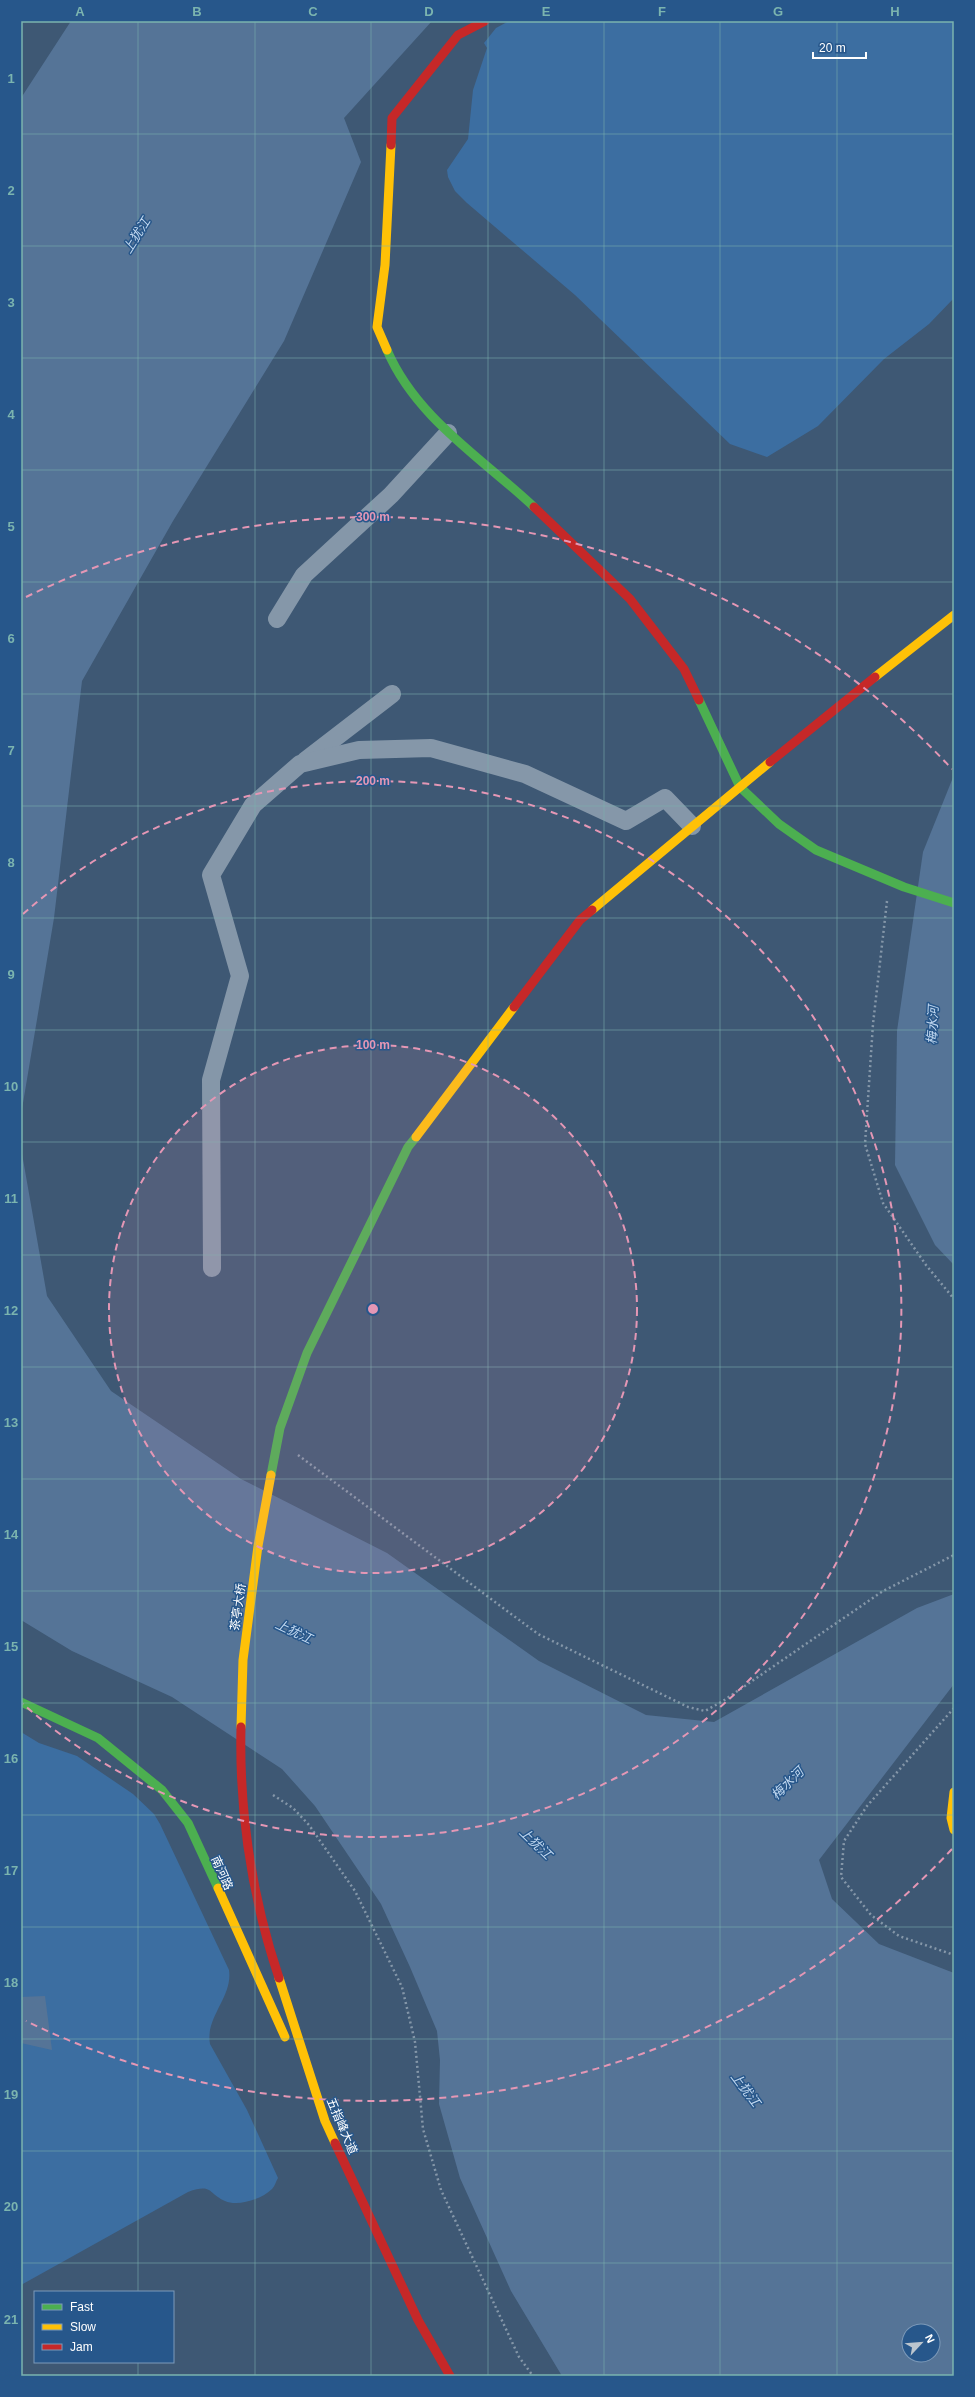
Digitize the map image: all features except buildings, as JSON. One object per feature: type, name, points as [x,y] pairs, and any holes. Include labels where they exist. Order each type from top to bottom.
[{"type":"main road","points":[[485,21],[458,34],[392,118],[385,265],[377,327],[393,364],[414,396],[448,433],[524,498],[630,599],[684,669],[740,786],[779,824],[816,850],[904,887],[954,903]]},
{"type":"main road","name":"茶亭大桥","points":[[251,1871],[240,1773],[243,1660],[258,1546],[280,1428],[307,1353],[408,1147],[580,920],[740,786],[954,615]]},
{"type":"main road","name":"南河路","points":[[21,1702],[98,1738],[162,1790],[188,1823],[325,2121]]},
{"type":"main road","points":[[954,1792],[951,1818],[954,1830]]},
{"type":"main road","name":"五指峰大道","points":[[251,1871],[274,1964],[325,2121],[418,2320],[450,2376]]},
{"type":"street","points":[[277,619],[304,574],[391,496],[448,433]]},
{"type":"street","points":[[212,1268],[211,1080],[240,976],[211,875],[253,805],[300,764],[392,694]]},
{"type":"street","points":[[300,764],[359,750],[431,748],[525,774],[626,821],[665,798],[692,826]]},
{"type":"path","points":[[890,881],[873,1024],[865,1144],[883,1204],[926,1265],[954,1299]]},
{"type":"path","points":[[298,1454],[538,1634],[688,1707],[705,1711],[723,1701],[883,1591],[954,1555]]},
{"type":"path","points":[[954,1708],[868,1806],[844,1841],[841,1877],[870,1915],[894,1932],[954,1955]]},
{"type":"path","points":[[273,1795],[293,1808],[309,1825],[355,1891],[402,1987],[415,2042],[423,2129],[441,2190],[520,2357],[533,2376]]},
{"type":"shaded area","points":[[509,21],[954,21],[954,298],[929,324],[884,359],[818,426],[767,457],[730,444],[575,295],[467,203],[455,191],[448,177],[447,170],[468,139],[473,90],[487,48],[484,43],[496,28]]},
{"type":"shaded area","points":[[21,1732],[39,1743],[77,1756],[133,1794],[154,1814],[160,1824],[229,1970],[227,1989],[211,2025],[210,2044],[247,2110],[278,2178],[273,2188],[268,2193],[250,2201],[230,2203],[206,2189],[188,2192],[21,2285]]},
{"type":"water","name":"上犹江","points":[[71,21],[432,21],[344,118],[361,162],[284,341],[173,521],[82,681],[54,918],[21,1115],[21,98]]},
{"type":"water","name":"梅水河","points":[[954,775],[954,1265],[935,1245],[895,1165],[897,1031],[923,852]]},
{"type":"water","points":[[21,1148],[47,1296],[111,1391],[241,1479],[387,1553],[539,1661],[646,1715],[714,1722],[917,1608],[954,1594],[954,1684],[819,1860],[832,1899],[879,1944],[954,1973],[954,2376],[562,2376],[511,2291],[460,2178],[439,2104],[440,2060],[437,2031],[410,1967],[381,1904],[315,1806],[282,1769],[172,1697],[72,1651],[21,1620]]},
{"type":"water","points":[[45,1996],[52,2050],[21,2043],[21,1997]]},
{"type":"traffic: fast","points":[[387,350],[400,374],[415,396],[433,417],[472,454],[534,507]]},
{"type":"traffic: fast","points":[[699,700],[740,787],[779,824],[816,850],[904,887],[954,903]]},
{"type":"traffic: fast","points":[[271,1475],[280,1428],[307,1353],[408,1147],[416,1137]]},
{"type":"traffic: fast","points":[[21,1702],[98,1738],[162,1790],[188,1823],[218,1888]]},
{"type":"traffic: slow","points":[[387,350],[377,327],[385,265],[391,145]]},
{"type":"traffic: slow","points":[[875,677],[954,615]]},
{"type":"traffic: slow","points":[[592,910],[770,762]]},
{"type":"traffic: slow","points":[[416,1137],[514,1007]]},
{"type":"traffic: slow","points":[[241,1727],[243,1660],[258,1546],[271,1475]]},
{"type":"traffic: slow","points":[[954,1792],[951,1818],[954,1830]]},
{"type":"traffic: slow","points":[[218,1888],[285,2037]]},
{"type":"traffic: slow","points":[[279,1978],[325,2121],[335,2143]]},
{"type":"traffic: jam","points":[[391,145],[392,118],[458,35],[485,21]]},
{"type":"traffic: jam","points":[[534,507],[630,599],[684,669],[699,700]]},
{"type":"traffic: jam","points":[[770,762],[875,677]]},
{"type":"traffic: jam","points":[[514,1007],[580,920],[592,910]]},
{"type":"traffic: jam","points":[[241,1727],[242,1791],[249,1854],[261,1917],[279,1978]]},
{"type":"traffic: jam","points":[[335,2143],[418,2320],[450,2376]]}]
